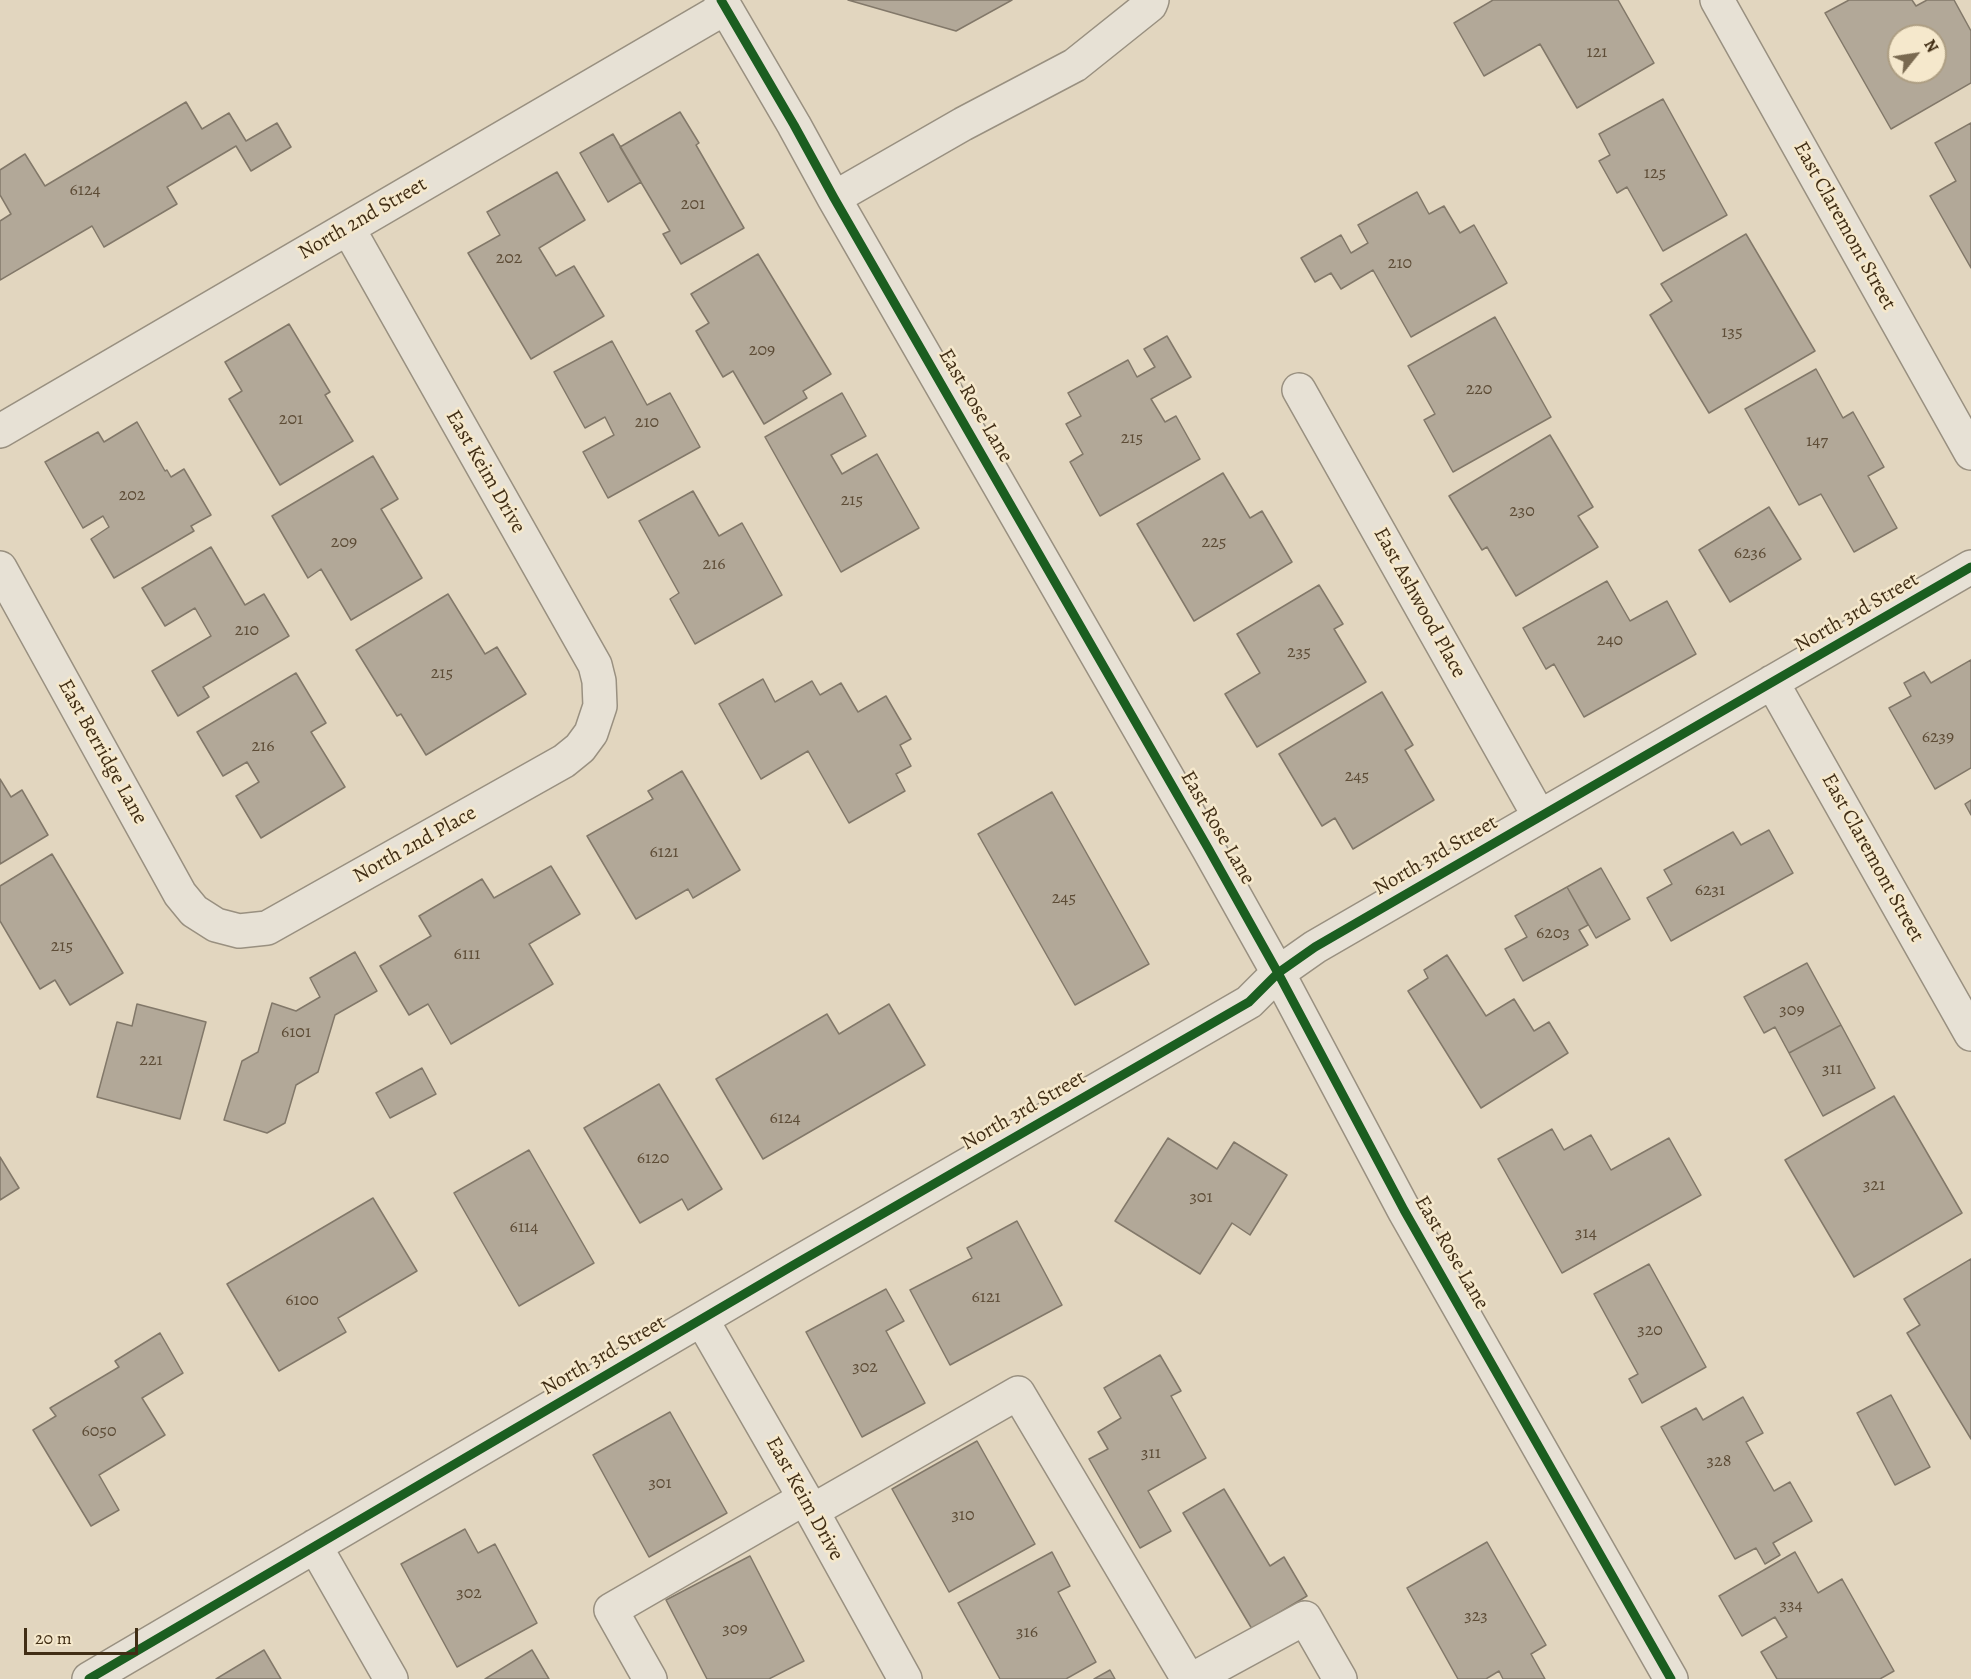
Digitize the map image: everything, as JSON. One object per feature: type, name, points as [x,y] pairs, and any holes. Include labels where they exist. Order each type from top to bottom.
[{"type":"street","points":[[834,198],[963,124],[1075,65],[1150,5],[1152,0]]},
{"type":"street","name":"East Claremont Street","points":[[1717,0],[1971,453]]},
{"type":"street","name":"East Rose Lane","points":[[723,4],[1034,543],[1278,973],[1404,1210],[1671,1679]]},
{"type":"street","name":"North 2nd Street","points":[[0,431],[348,228],[723,4]]},
{"type":"street","name":"East Keim Drive","points":[[348,228],[593,660],[600,689],[600,706],[596,722]]},
{"type":"street","name":"East Ashwood Place","points":[[1299,390],[1539,816]]},
{"type":"street","name":"North 3rd Street","points":[[89,1679],[1249,1002],[1278,973],[1315,947],[1971,567]]},
{"type":"street","name":"East Berridge Lane","points":[[0,568],[180,894],[194,911],[216,925]]},
{"type":"street","name":"East Claremont Street","points":[[1772,682],[1971,1034]]},
{"type":"street","name":"North 2nd Place","points":[[216,925],[239,931],[267,928],[564,761],[584,743],[596,722]]},
{"type":"street","name":"East Keim Drive","points":[[702,1320],[905,1679]]},
{"type":"street","points":[[650,1679],[611,1610],[1018,1393],[1191,1679],[1305,1618],[1340,1679]]},
{"type":"street","points":[[315,1546],[391,1679]]},
{"type":"building","points":[[848,0],[1012,0],[956,31]]},
{"type":"building","points":[[1493,0],[1618,0],[1654,63],[1577,108],[1540,44],[1484,76],[1454,23]]},
{"type":"building","points":[[1849,0],[1912,0],[1916,6],[1927,0],[1954,0],[1971,31],[1971,83],[1891,129],[1825,13]]},
{"type":"building","points":[[1663,99],[1727,215],[1663,251],[1627,187],[1617,193],[1599,161],[1610,155],[1599,134]]},
{"type":"building","points":[[186,102],[202,129],[229,113],[246,141],[277,123],[291,147],[251,171],[236,146],[167,187],[177,204],[104,247],[92,226],[0,280],[0,221],[11,214],[0,195],[0,170],[25,154],[45,186]]},
{"type":"building","points":[[680,112],[699,143],[696,145],[744,228],[681,264],[663,234],[670,231],[620,147]]},
{"type":"building","points":[[1971,123],[1971,268],[1930,196],[1956,181],[1935,143]]},
{"type":"building","points":[[613,134],[641,182],[608,202],[580,153]]},
{"type":"building","points":[[557,172],[585,220],[539,248],[556,276],[574,266],[604,316],[531,359],[468,253],[500,235],[487,212]]},
{"type":"building","points":[[1417,192],[1429,214],[1444,206],[1460,233],[1474,225],[1507,283],[1411,337],[1373,270],[1341,289],[1331,273],[1315,282],[1301,258],[1341,235],[1351,253],[1368,243],[1358,225]]},
{"type":"building","points":[[1746,234],[1815,351],[1709,413],[1650,315],[1672,301],[1661,284]]},
{"type":"building","points":[[758,254],[831,374],[803,391],[807,398],[764,424],[733,371],[723,377],[696,331],[709,323],[691,294]]},
{"type":"building","points":[[1495,317],[1551,417],[1453,472],[1424,420],[1435,414],[1408,366]]},
{"type":"building","points":[[289,324],[330,392],[325,395],[353,441],[280,485],[229,399],[242,391],[225,362]]},
{"type":"building","points":[[1167,336],[1191,377],[1151,399],[1165,422],[1176,416],[1200,459],[1100,516],[1070,462],[1083,454],[1066,424],[1081,416],[1068,393],[1128,360],[1137,377],[1155,367],[1144,349]]},
{"type":"building","points":[[612,341],[647,405],[670,393],[700,447],[608,498],[583,452],[614,435],[605,417],[585,428],[554,372]]},
{"type":"building","points":[[1816,369],[1843,418],[1853,412],[1884,467],[1868,476],[1897,528],[1854,552],[1821,494],[1799,505],[1745,409]]},
{"type":"building","points":[[842,393],[866,436],[831,455],[842,474],[877,454],[919,528],[841,572],[765,437]]},
{"type":"building","points":[[137,422],[165,471],[167,470],[171,477],[184,469],[211,515],[191,526],[194,531],[114,578],[91,539],[109,527],[103,516],[83,528],[45,462],[98,432],[104,442]]},
{"type":"building","points":[[1550,435],[1593,507],[1578,516],[1598,547],[1516,596],[1487,547],[1482,550],[1449,496]]},
{"type":"building","points":[[373,456],[398,499],[381,509],[422,578],[351,620],[321,569],[308,578],[272,516]]},
{"type":"building","points":[[1223,473],[1250,518],[1262,511],[1292,562],[1194,621],[1137,524]]},
{"type":"building","points":[[693,491],[719,536],[742,523],[782,595],[695,644],[670,599],[679,593],[639,521]]},
{"type":"building","points":[[1769,507],[1801,559],[1730,602],[1699,550]]},
{"type":"building","points":[[211,547],[245,605],[264,594],[289,636],[203,687],[209,697],[178,716],[152,671],[211,636],[195,608],[165,626],[142,588]]},
{"type":"building","points":[[1607,581],[1630,621],[1667,601],[1696,654],[1584,717],[1554,664],[1546,669],[1523,628]]},
{"type":"building","points":[[1319,585],[1343,624],[1334,629],[1366,682],[1257,747],[1225,694],[1260,673],[1237,634]]},
{"type":"building","points":[[448,594],[485,654],[497,647],[526,694],[426,755],[401,714],[397,716],[356,650]]},
{"type":"building","points":[[1971,660],[1971,768],[1935,789],[1889,708],[1911,696],[1904,683],[1924,672],[1931,683]]},
{"type":"building","points":[[296,673],[326,723],[311,732],[345,787],[261,838],[236,796],[259,782],[247,762],[223,776],[197,732]]},
{"type":"building","points":[[763,679],[775,702],[812,681],[820,695],[841,683],[858,712],[886,696],[911,739],[900,745],[911,766],[896,774],[905,791],[849,823],[808,751],[761,779],[719,704]]},
{"type":"building","points":[[1382,692],[1413,745],[1405,750],[1434,800],[1353,849],[1335,818],[1322,826],[1279,754]]},
{"type":"building","points":[[682,771],[740,870],[693,898],[688,889],[636,919],[587,836],[653,799],[648,791]]},
{"type":"building","points":[[0,779],[11,797],[22,790],[48,835],[0,864]]},
{"type":"building","points":[[1052,792],[1149,964],[1075,1005],[978,834]]},
{"type":"building","points":[[1971,800],[1971,815],[1965,804]]},
{"type":"building","points":[[1769,830],[1793,873],[1671,941],[1647,898],[1672,884],[1664,870],[1733,832],[1741,845]]},
{"type":"building","points":[[52,854],[123,973],[70,1005],[55,980],[40,989],[0,921],[0,886]]},
{"type":"building","points":[[551,866],[580,914],[529,944],[553,984],[451,1044],[428,1004],[409,1015],[380,966],[431,936],[419,916],[482,879],[494,898]]},
{"type":"building","points":[[1601,868],[1630,919],[1596,938],[1567,887]]},
{"type":"building","points":[[1567,887],[1588,925],[1579,930],[1588,945],[1523,981],[1505,949],[1527,937],[1515,916]]},
{"type":"building","points":[[355,952],[377,991],[335,1015],[318,1072],[296,1085],[285,1123],[267,1133],[224,1120],[242,1061],[258,1052],[272,1003],[296,1011],[320,997],[310,978]]},
{"type":"building","points":[[1447,955],[1486,1016],[1514,999],[1534,1031],[1549,1022],[1568,1053],[1481,1108],[1408,991],[1428,978],[1424,970]]},
{"type":"building","points":[[1807,963],[1841,1025],[1789,1053],[1775,1027],[1764,1033],[1744,997]]},
{"type":"building","points":[[137,1004],[206,1022],[180,1119],[97,1097],[117,1022],[132,1026]]},
{"type":"building","points":[[889,1004],[925,1065],[763,1159],[716,1079],[827,1014],[839,1034]]},
{"type":"building","points":[[1841,1025],[1875,1088],[1823,1116],[1789,1053]]},
{"type":"building","points":[[422,1068],[436,1094],[390,1118],[376,1093]]},
{"type":"building","points":[[659,1084],[722,1189],[688,1210],[682,1199],[640,1223],[584,1128]]},
{"type":"building","points":[[1894,1096],[1962,1213],[1854,1277],[1785,1160]]},
{"type":"building","points":[[1552,1129],[1564,1150],[1591,1135],[1611,1170],[1669,1138],[1701,1195],[1562,1273],[1498,1159]]},
{"type":"building","points":[[1168,1138],[1217,1169],[1234,1142],[1287,1175],[1250,1235],[1232,1223],[1200,1274],[1115,1221]]},
{"type":"building","points":[[529,1150],[594,1263],[519,1306],[454,1193]]},
{"type":"building","points":[[0,1157],[19,1188],[0,1200]]},
{"type":"building","points":[[373,1198],[417,1271],[338,1318],[346,1332],[279,1371],[227,1284]]},
{"type":"building","points":[[1017,1221],[1062,1305],[950,1365],[910,1290],[972,1258],[967,1248]]},
{"type":"building","points":[[1971,1259],[1971,1439],[1907,1333],[1920,1325],[1904,1299]]},
{"type":"building","points":[[1649,1264],[1706,1367],[1642,1403],[1629,1379],[1638,1374],[1594,1294]]},
{"type":"building","points":[[886,1289],[904,1321],[886,1331],[925,1403],[862,1437],[806,1332]]},
{"type":"building","points":[[160,1333],[183,1373],[142,1398],[165,1435],[99,1475],[119,1510],[91,1526],[33,1430],[56,1416],[50,1408],[119,1367],[115,1361]]},
{"type":"building","points":[[1160,1355],[1181,1391],[1171,1396],[1206,1458],[1148,1491],[1171,1531],[1140,1548],[1089,1459],[1108,1449],[1098,1432],[1121,1418],[1104,1388]]},
{"type":"building","points":[[1891,1395],[1930,1467],[1895,1485],[1857,1413]]},
{"type":"building","points":[[1743,1397],[1763,1433],[1746,1442],[1774,1491],[1790,1482],[1812,1521],[1773,1543],[1780,1555],[1765,1564],[1756,1548],[1735,1559],[1661,1427],[1696,1408],[1703,1420]]},
{"type":"building","points":[[670,1412],[727,1513],[649,1557],[593,1455]]},
{"type":"building","points":[[977,1441],[1035,1544],[949,1592],[892,1489]]},
{"type":"building","points":[[1224,1489],[1270,1566],[1284,1557],[1307,1596],[1252,1629],[1183,1513]]},
{"type":"building","points":[[465,1529],[478,1553],[495,1544],[537,1623],[457,1667],[401,1564]]},
{"type":"building","points":[[1487,1542],[1546,1645],[1531,1654],[1545,1679],[1503,1679],[1499,1671],[1486,1679],[1458,1679],[1407,1588]]},
{"type":"building","points":[[1052,1552],[1070,1586],[1058,1592],[1096,1662],[1066,1679],[1000,1679],[958,1603]]},
{"type":"building","points":[[1795,1552],[1818,1593],[1842,1579],[1894,1671],[1880,1679],[1777,1679],[1761,1652],[1787,1637],[1775,1617],[1742,1636],[1719,1596]]},
{"type":"building","points":[[750,1556],[804,1661],[769,1679],[707,1679],[666,1600]]},
{"type":"building","points":[[264,1650],[281,1679],[216,1679]]},
{"type":"building","points":[[532,1650],[549,1679],[485,1679]]},
{"type":"building","points":[[1110,1670],[1115,1679],[1094,1679]]},
{"type":"cycle path","points":[[721,0],[1208,848],[1278,973],[1404,1210],[1671,1679]]},
{"type":"cycle path","points":[[89,1679],[792,1266],[1249,1002],[1278,973],[1315,947],[1971,567]]}]
